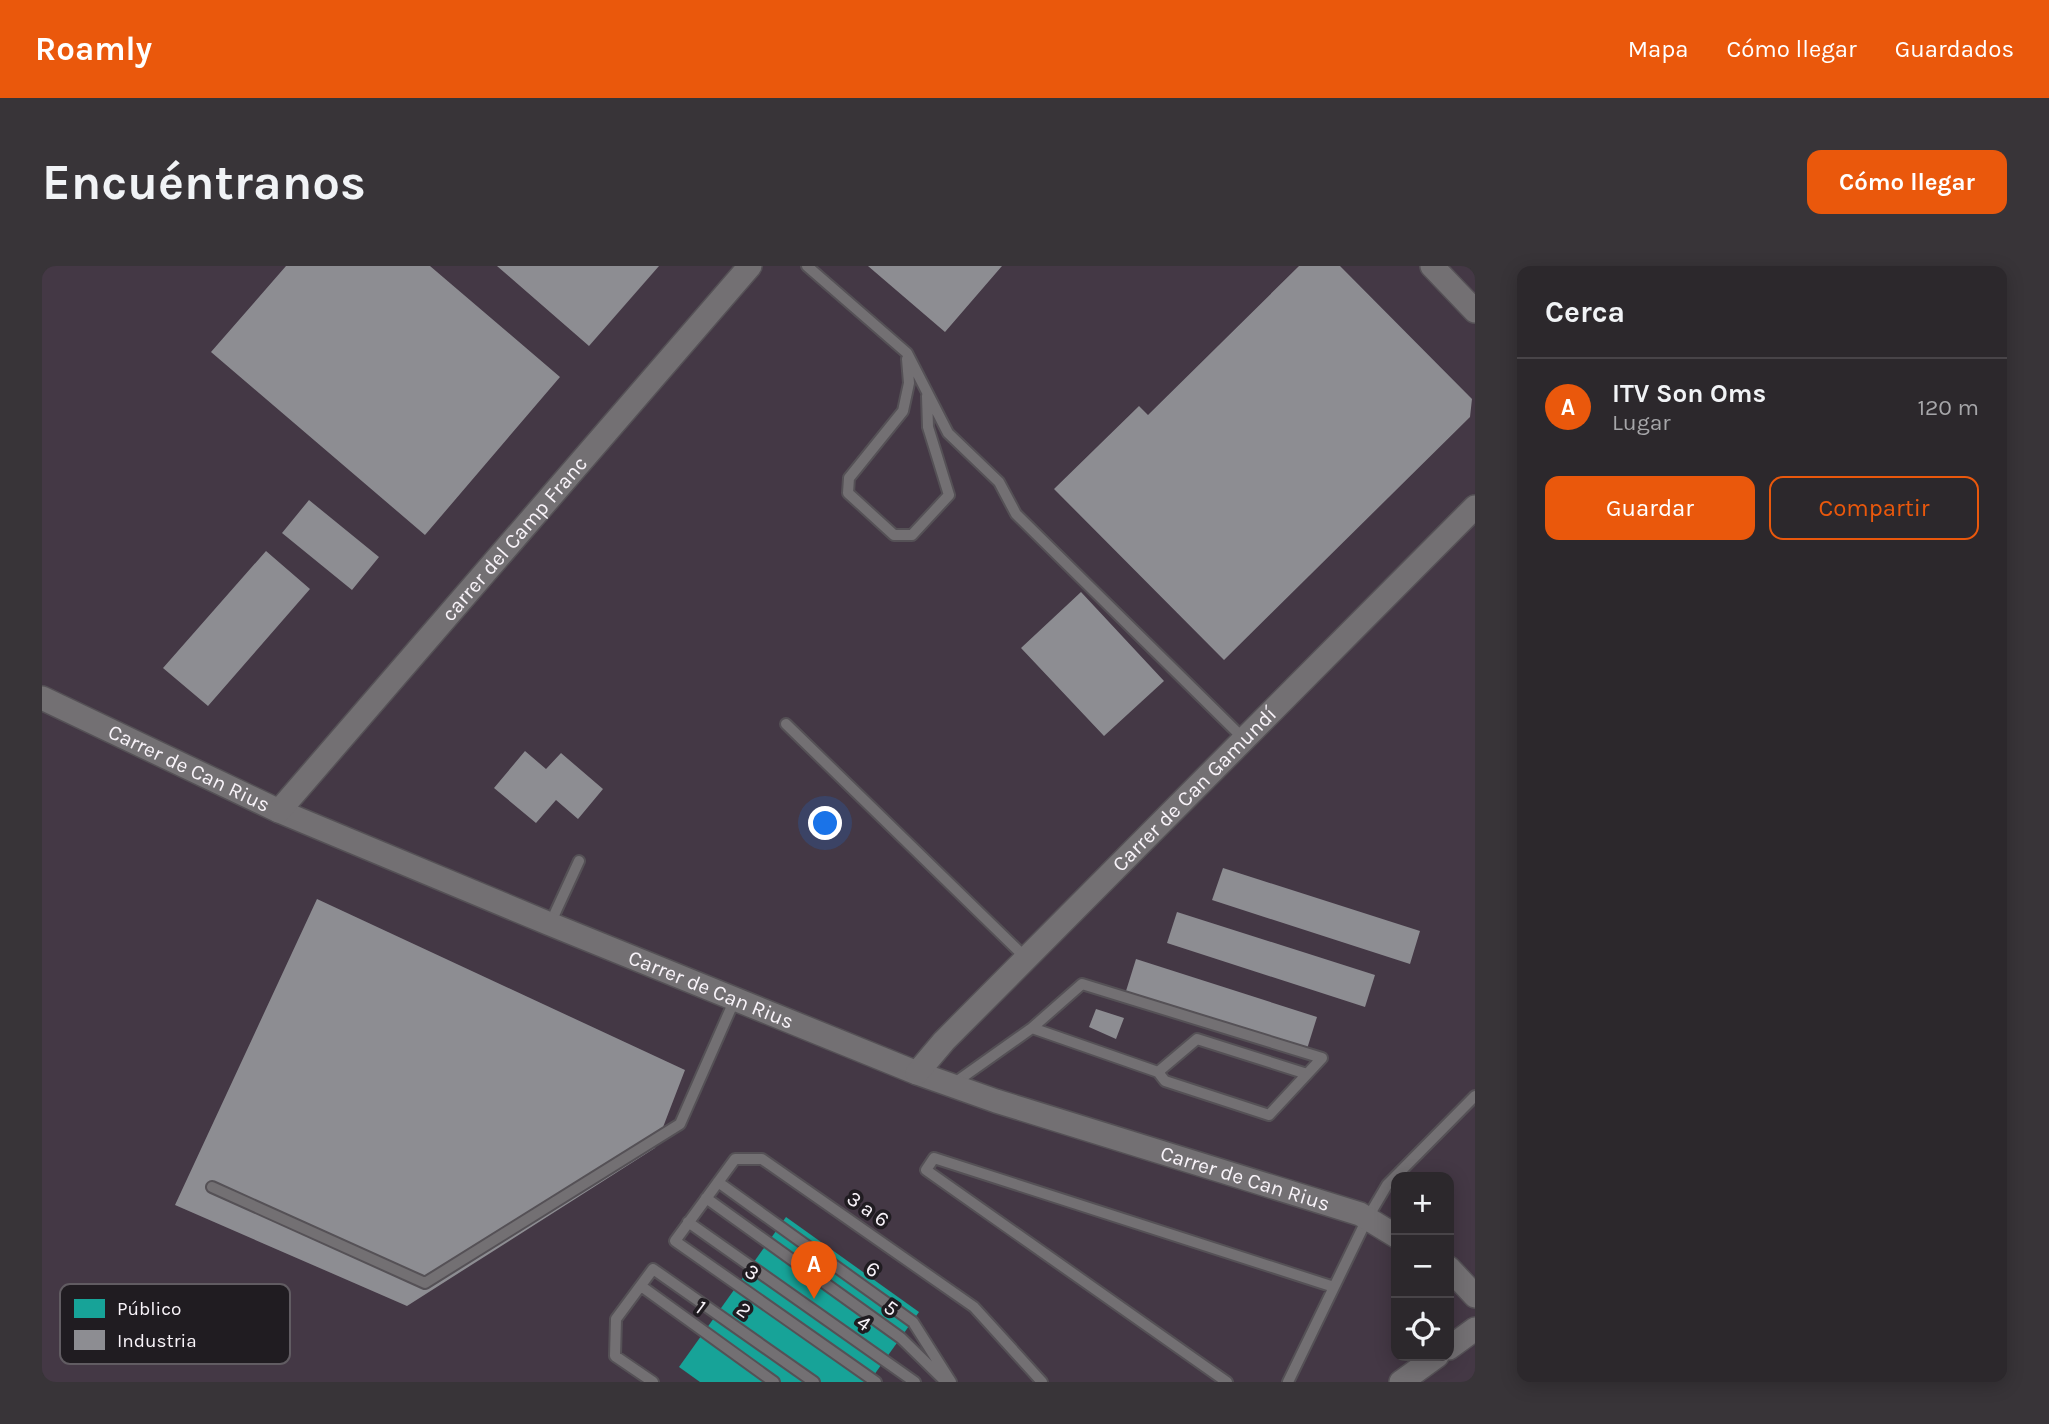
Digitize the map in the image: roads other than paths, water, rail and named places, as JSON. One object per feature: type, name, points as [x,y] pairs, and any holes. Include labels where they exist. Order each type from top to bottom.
[{"type":"street","name":"carrer del Camp Franc","points":[[279,811],[750,266]]},
{"type":"street","points":[[1432,266],[1475,311]]},
{"type":"street","name":"Carrer de Can Gamundí","points":[[917,1073],[944,1041],[1475,506]]},
{"type":"street","name":"Carrer de Can Rius","points":[[42,698],[279,811],[550,925],[917,1073],[1342,1208],[1394,1235]]},
{"type":"street","points":[[1454,1273],[1475,1296]]},
{"type":"street","points":[[1454,1344],[1475,1329]]},
{"type":"street","points":[[1401,1382],[1430,1361]]},
{"type":"lane","points":[[807,266],[907,353],[948,433],[999,481],[1016,514],[1244,739]]},
{"type":"lane","points":[[907,353],[909,383],[903,411],[849,478],[848,493],[894,535],[912,535],[949,495],[928,427],[927,391]]},
{"type":"lane","points":[[786,724],[1026,958]]},
{"type":"lane","points":[[550,925],[579,861]]},
{"type":"lane","points":[[951,1086],[1032,1028],[1082,984],[1322,1058],[1269,1115],[1166,1081],[1158,1072],[1032,1028]]},
{"type":"lane","points":[[212,1186],[425,1283],[680,1124],[735,999]]},
{"type":"lane","points":[[1158,1072],[1197,1039],[1307,1074]]},
{"type":"lane","points":[[1288,1382],[1367,1219],[1387,1185],[1475,1096]]},
{"type":"lane","points":[[1227,1382],[926,1170],[934,1158],[1334,1287]]},
{"type":"lane","name":"3 a 6","points":[[675,1241],[735,1159],[762,1159],[974,1307],[1042,1382]]},
{"type":"lane","name":"6","points":[[719,1182],[913,1322],[948,1382]]},
{"type":"lane","name":"5","points":[[705,1198],[901,1338],[948,1382]]},
{"type":"lane","name":"4","points":[[688,1222],[915,1382]]},
{"type":"lane","name":"3","points":[[675,1241],[876,1382]]},
{"type":"lane","name":"2","points":[[640,1286],[653,1269],[814,1382]]},
{"type":"lane","points":[[640,1286],[616,1319],[615,1356],[653,1382]]},
{"type":"lane","name":"1","points":[[640,1286],[774,1382]]},
{"type":"place","name":"ITV Son Oms","points":[[814,1299]]}]
